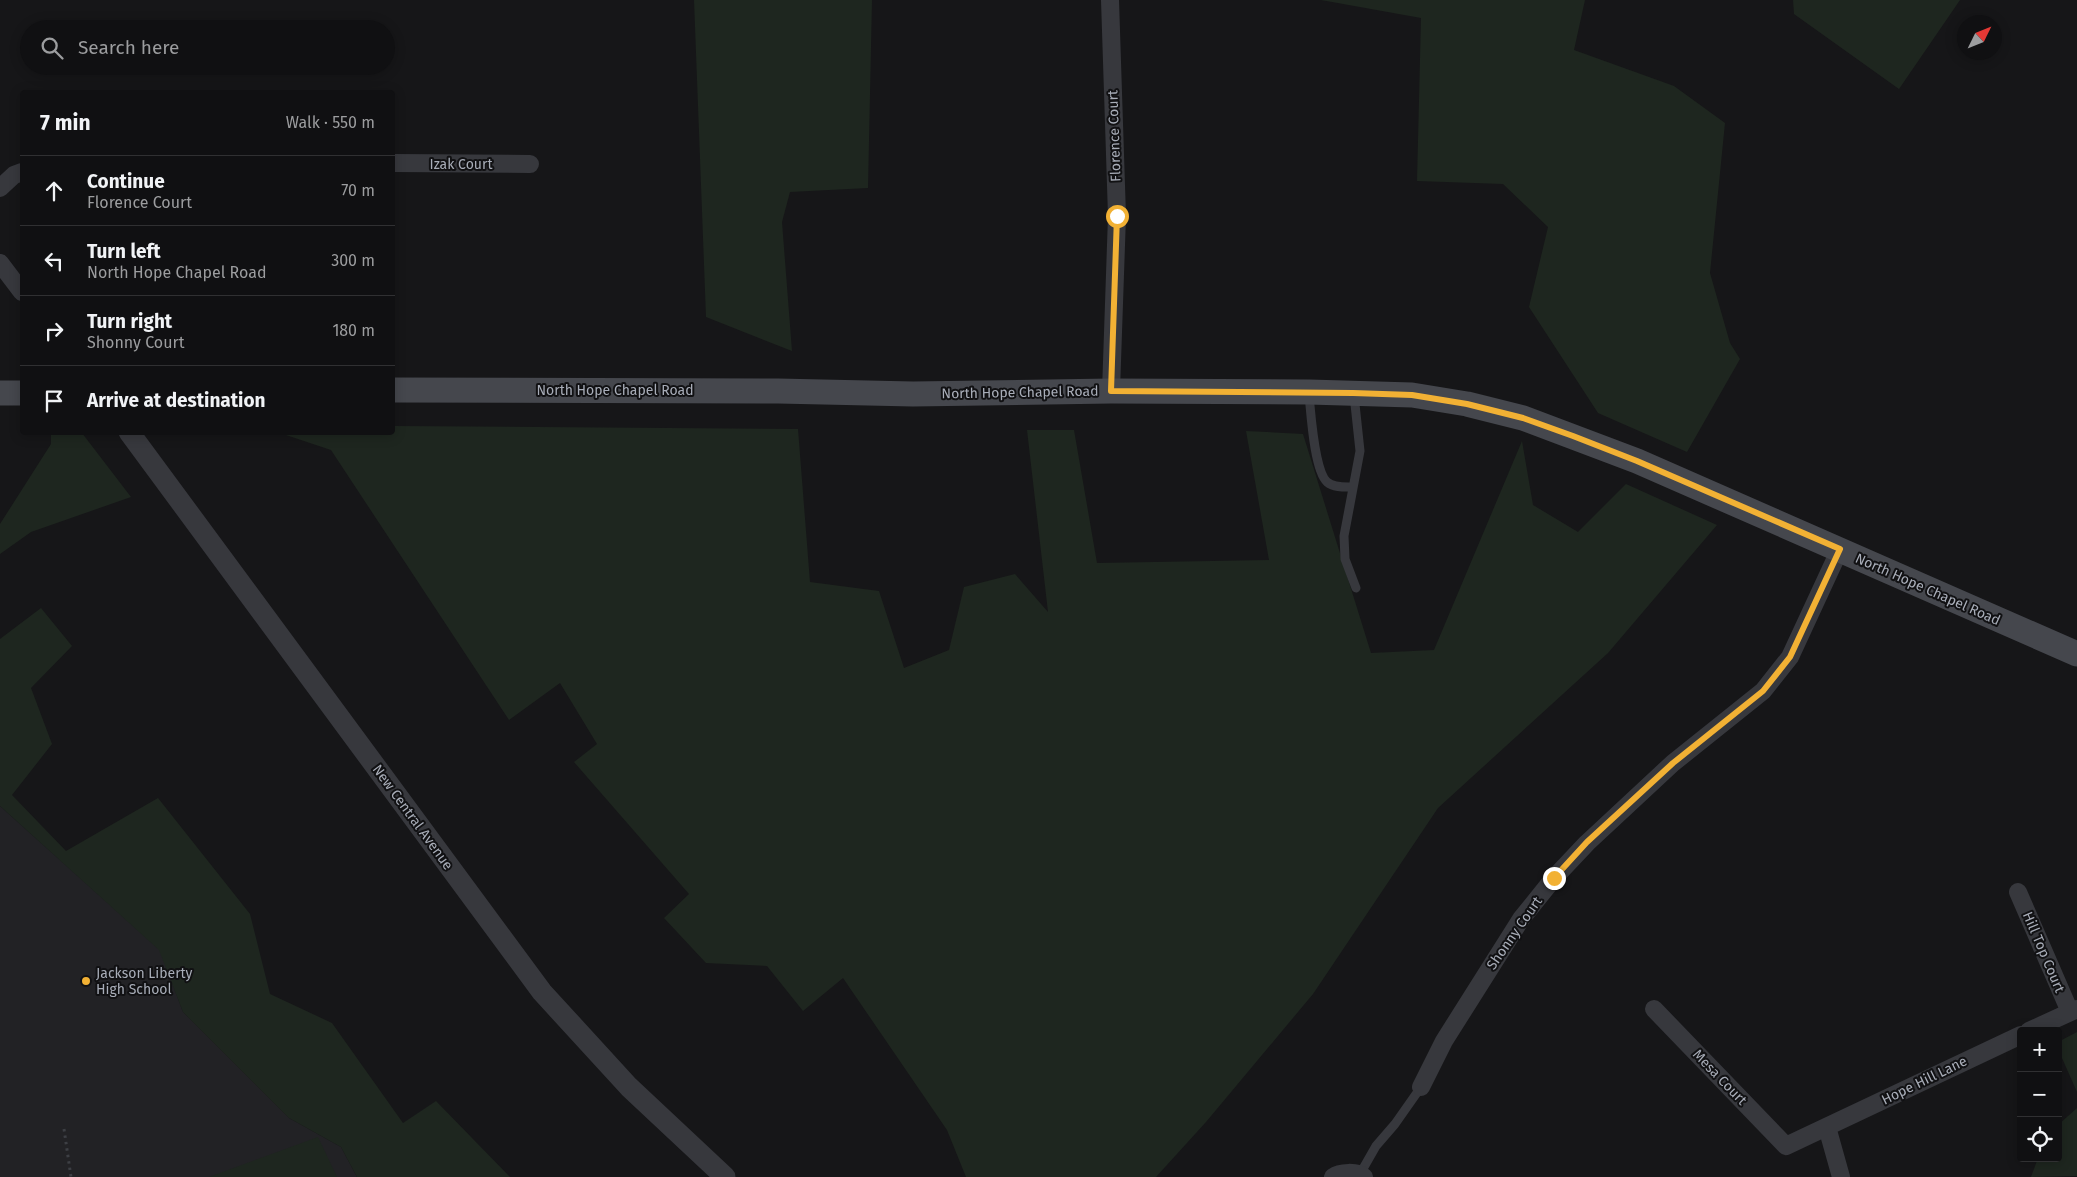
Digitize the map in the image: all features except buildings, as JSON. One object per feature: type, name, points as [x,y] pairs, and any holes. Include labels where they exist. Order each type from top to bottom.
[{"type":"main road","name":"North Hope Chapel Road","points":[[395,390],[768,391],[913,394],[1111,391],[1309,392],[1412,395],[1467,404],[1523,418],[1637,461],[2077,654]]},
{"type":"main road","points":[[0,393],[20,393]]},
{"type":"street","name":"Florence Court","points":[[1110,0],[1117,216],[1111,391]]},
{"type":"street","name":"Izak Court","points":[[395,163],[530,164]]},
{"type":"street","points":[[0,188],[14,175],[20,173]]},
{"type":"street","points":[[0,263],[20,289]]},
{"type":"street","name":"New Central Avenue","points":[[132,435],[542,992],[629,1087],[725,1177]]},
{"type":"street","name":"Shonny Court","points":[[1421,1087],[1444,1041],[1521,919],[1554,878],[1587,842],[1673,763],[1763,691],[1790,657],[1840,549]]},
{"type":"street","name":"Hill Top Court","points":[[2018,892],[2073,1010]]},
{"type":"street","name":"Mesa Court","points":[[1654,1009],[1786,1146]]},
{"type":"street","points":[[2037,1027],[2073,1010]]},
{"type":"street","name":"Hope Hill Lane","points":[[1786,1146],[2017,1037]]},
{"type":"street","points":[[1827,1126],[1841,1177]]},
{"type":"street","points":[[1333,1177],[1338,1173],[1362,1175]]},
{"type":"lane","points":[[1309,392],[1320,471],[1327,482],[1338,486],[1353,487]]},
{"type":"lane","points":[[1353,393],[1360,451],[1344,536],[1345,559],[1356,588]]},
{"type":"lane","points":[[1362,1175],[1376,1146],[1421,1087]]},
{"type":"path","points":[[64,1129],[71,1177]]},
{"type":"shaded area","points":[[694,0],[872,0],[868,188],[790,192],[782,222],[792,351],[706,317]]},
{"type":"shaded area","points":[[1321,0],[1585,0],[1574,50],[1674,86],[1725,123],[1710,273],[1730,343],[1740,359],[1687,452],[1598,413],[1529,307],[1548,227],[1503,184],[1417,181],[1421,18]]},
{"type":"shaded area","points":[[1793,0],[1960,0],[1899,89],[1794,14]]},
{"type":"shaded area","points":[[395,426],[798,429],[810,582],[879,591],[904,668],[949,650],[964,587],[1015,574],[1048,612],[1027,430],[1074,430],[1097,563],[1269,560],[1246,431],[1303,434],[1371,653],[1434,650],[1522,441],[1533,505],[1578,532],[1626,484],[1717,525],[1608,653],[1438,808],[1313,994],[1206,1122],[1156,1177],[966,1177],[947,1130],[843,978],[803,1011],[767,966],[706,963],[664,918],[689,894],[574,762],[597,744],[560,683],[509,720],[331,450],[286,435],[395,435]]},
{"type":"shaded area","points":[[51,435],[84,435],[131,497],[31,532],[0,554],[0,524],[51,444]]},
{"type":"shaded area","points":[[41,608],[72,646],[31,688],[52,744],[12,795],[66,851],[158,798],[250,914],[270,994],[332,1023],[403,1123],[436,1101],[510,1177],[357,1177],[341,1147],[289,1118],[183,1012],[159,950],[0,806],[0,639]]},
{"type":"shaded area","name":"Jackson Liberty High School","points":[[0,806],[160,950],[183,1012],[289,1118],[341,1147],[357,1177],[0,1177]]},
{"type":"shaded area","points":[[2077,1032],[2077,1092],[2062,1058],[2062,1040]]},
{"type":"shaded area","points":[[2077,1108],[2077,1176],[2031,1177],[2037,1162],[2062,1162],[2062,1121]]},
{"type":"shaded area","points":[[318,1137],[337,1177],[209,1177]]},
{"type":"place","name":"Jackson Liberty High School","points":[[86,981]]},
{"type":"route","points":[[1117,216],[1111,391],[1309,392],[1412,395],[1467,404],[1523,418],[1573,436],[1637,461],[1840,549],[1790,657],[1763,691],[1673,763],[1587,842],[1554,878]]}]
